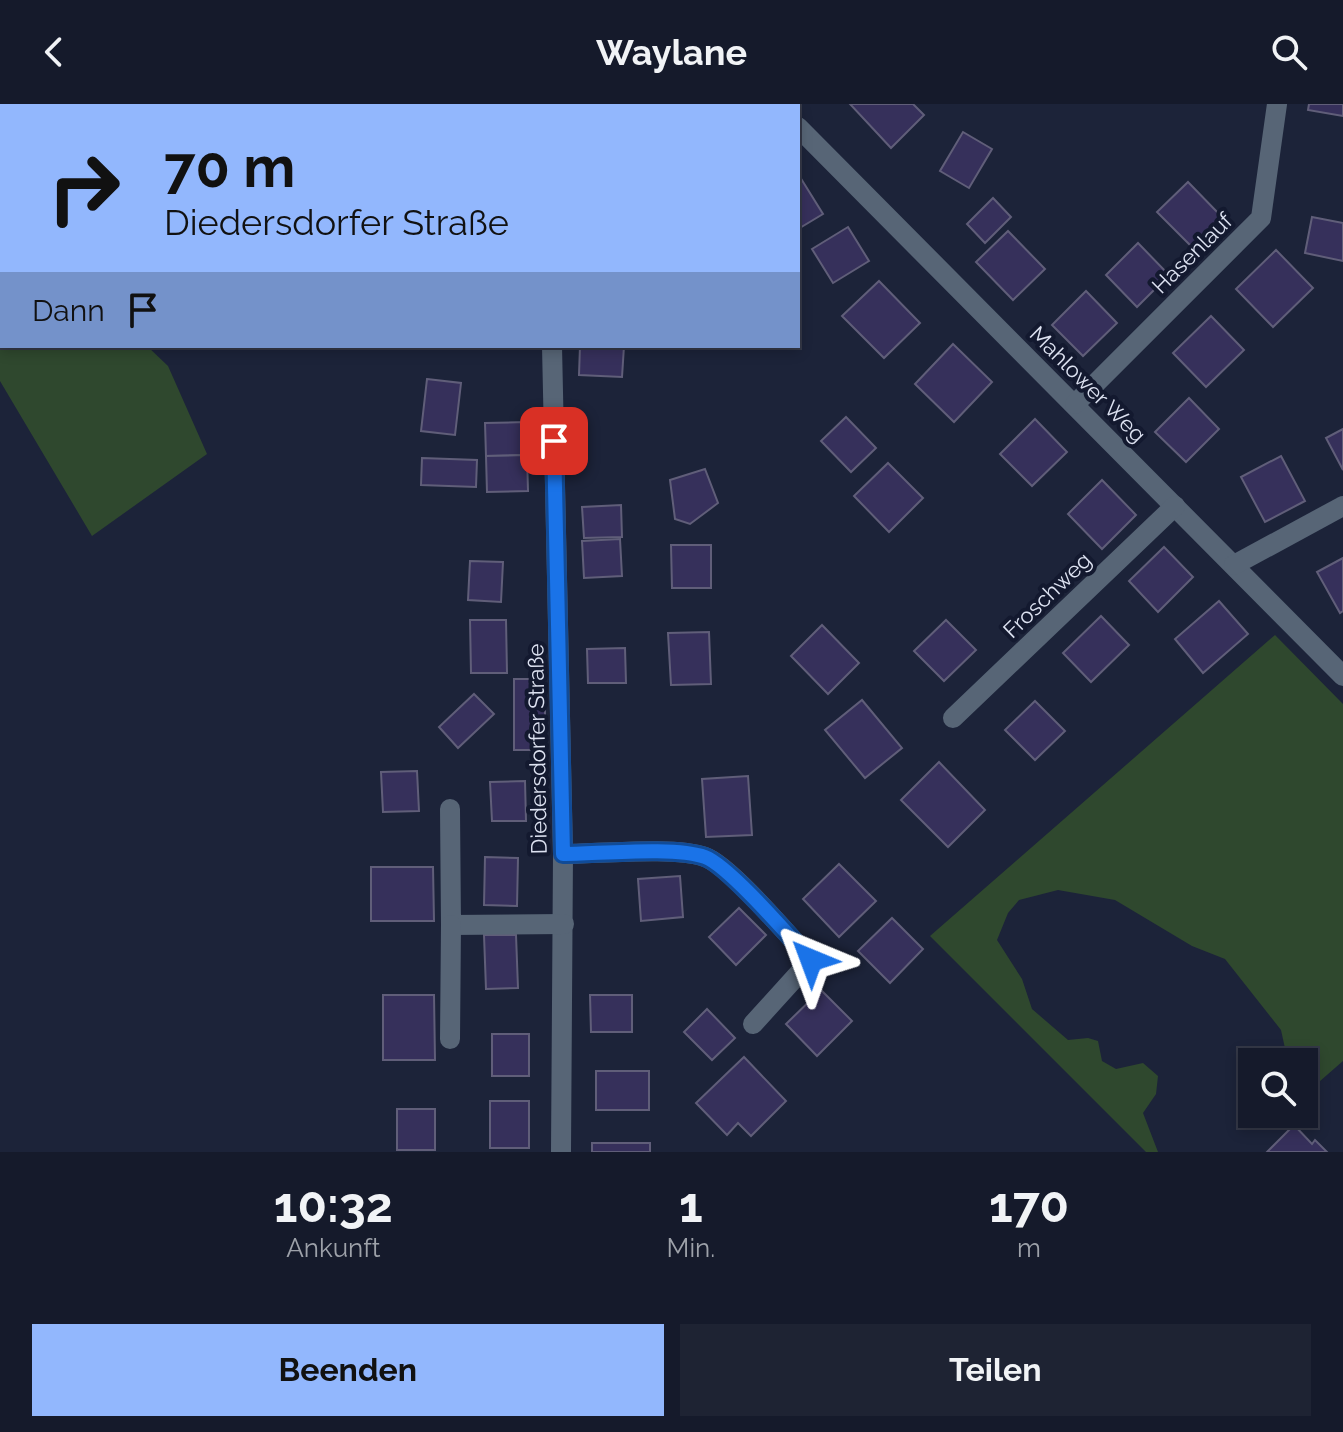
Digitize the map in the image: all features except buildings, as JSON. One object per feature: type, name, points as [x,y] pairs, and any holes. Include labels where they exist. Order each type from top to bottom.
[{"type":"street","name":"Hasenlauf","points":[[1075,404],[1261,218],[1277,104]]},
{"type":"street","name":"Mahlower Weg","points":[[800,129],[1343,676]]},
{"type":"street","name":"Diedersdorfer Straße","points":[[552,348],[564,924],[561,1152]]},
{"type":"street","name":"Froschweg","points":[[953,718],[1175,506]]},
{"type":"street","points":[[1234,565],[1343,506]]},
{"type":"street","points":[[450,809],[450,1039]]},
{"type":"street","points":[[563,854],[687,852],[708,857],[727,872],[811,960],[753,1024]]},
{"type":"street","points":[[451,925],[564,924]]},
{"type":"green space","points":[[0,348],[149,348],[168,366],[207,454],[92,536],[0,381]]},
{"type":"green space","points":[[1275,635],[1343,704],[1343,1061],[1318,1083],[1318,1048],[1285,1048],[1281,1030],[1225,959],[1192,946],[1115,900],[1058,890],[1019,900],[1008,913],[997,940],[1022,979],[1032,1009],[1068,1040],[1088,1038],[1098,1041],[1102,1061],[1116,1069],[1143,1063],[1158,1076],[1156,1094],[1143,1113],[1158,1152],[1146,1152],[930,936]]},
{"type":"route","points":[[554,441],[563,854],[687,852],[708,857],[727,872],[811,960]]}]
